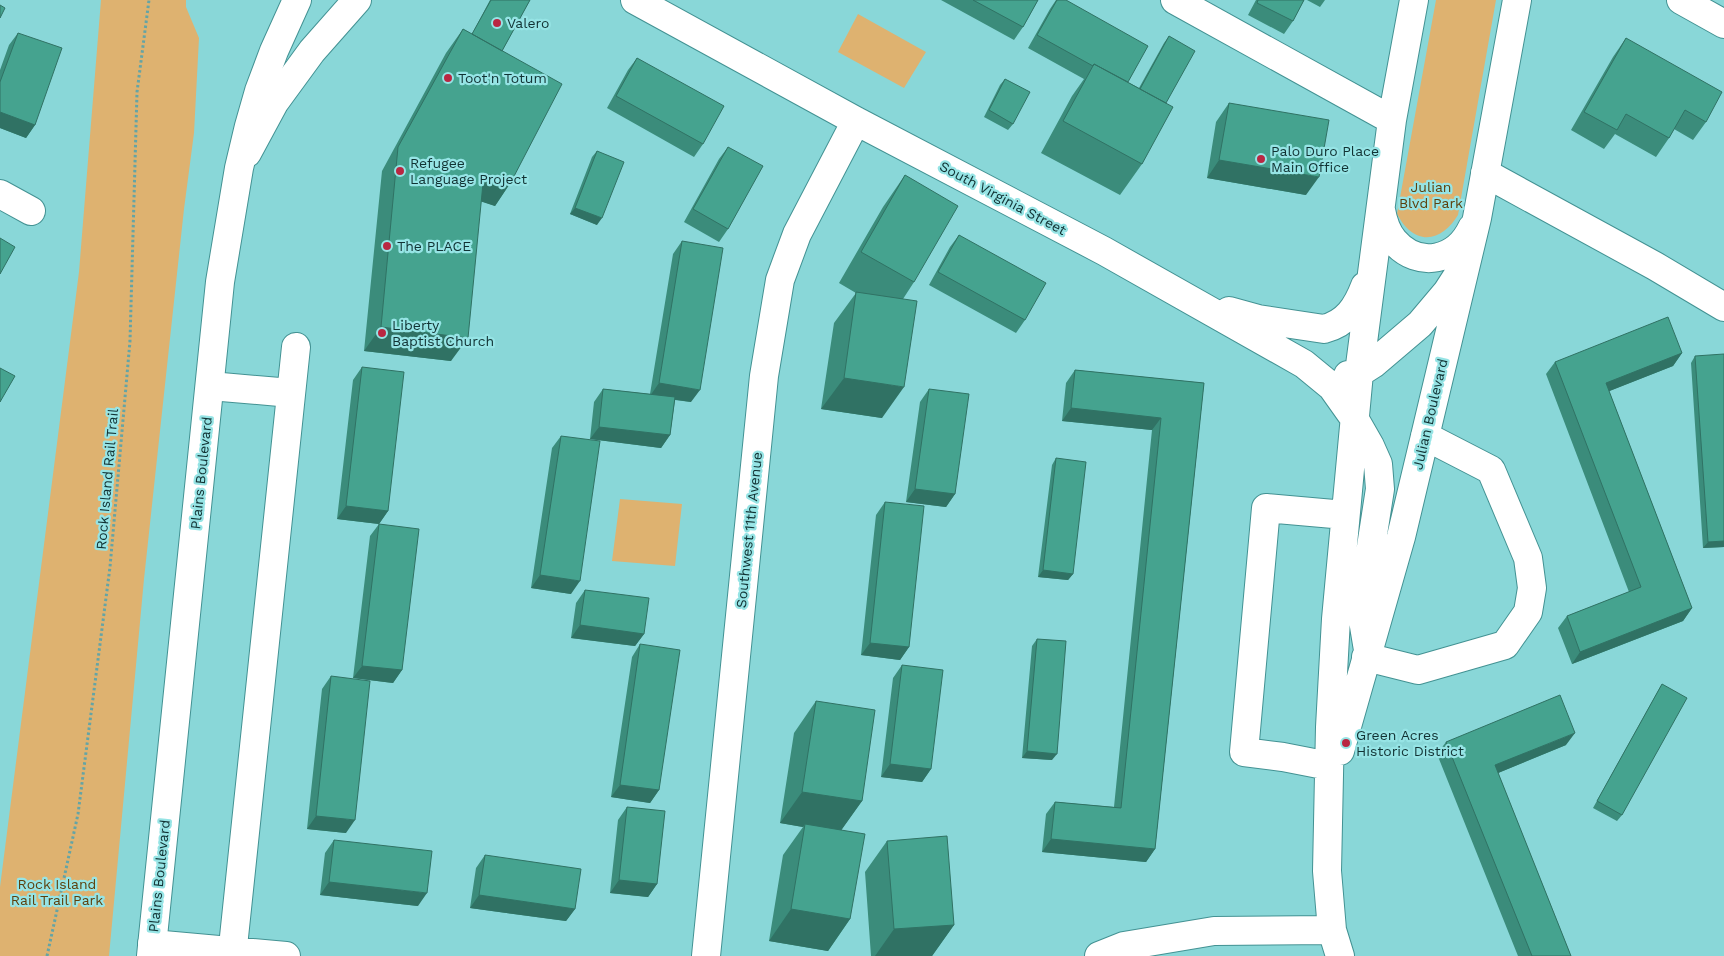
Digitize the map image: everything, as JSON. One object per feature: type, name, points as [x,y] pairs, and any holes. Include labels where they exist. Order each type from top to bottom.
[{"type":"street","name":"Plains Boulevard","points":[[152,950],[220,282],[239,168],[259,91],[274,51],[297,0]]},
{"type":"street","points":[[239,168],[274,103],[312,51],[357,0]]},
{"type":"street","name":"South Virginia Street","points":[[635,0],[1178,292],[1304,364],[1332,387],[1354,418],[1378,464],[1380,489],[1364,592],[1363,620],[1367,654]]},
{"type":"street","points":[[1175,0],[1392,120]]},
{"type":"street","name":"Julian Boulevard","points":[[1340,956],[1332,930],[1327,871],[1330,727],[1335,628],[1359,372],[1392,120],[1414,0]]},
{"type":"street","name":"Julian Boulevard","points":[[1328,824],[1335,773],[1367,654],[1402,537],[1477,218],[1517,0]]},
{"type":"street","points":[[1681,0],[1724,24]]},
{"type":"street","name":"Southwest 11th Avenue","points":[[706,956],[764,376],[780,280],[797,234],[856,120]]},
{"type":"street","points":[[1485,173],[1655,266],[1724,307]]},
{"type":"street","points":[[0,194],[31,211]]},
{"type":"street","points":[[1381,208],[1384,226],[1394,242],[1408,253],[1420,258],[1434,259],[1449,254],[1459,247],[1468,237],[1477,218]]},
{"type":"street","points":[[1304,364],[1332,376],[1346,376],[1359,372],[1373,364],[1420,324],[1451,286],[1469,252]]},
{"type":"street","points":[[1178,292],[1228,311],[1258,319],[1324,329],[1334,327],[1343,321],[1356,306],[1373,266]]},
{"type":"street","points":[[233,953],[296,346]]},
{"type":"street","points":[[210,386],[291,393]]},
{"type":"street","points":[[1367,654],[1418,670],[1505,645],[1528,612],[1532,588],[1528,558],[1491,470],[1425,436]]},
{"type":"street","points":[[1329,766],[1284,757],[1244,752],[1266,508],[1345,515]]},
{"type":"street","points":[[1099,956],[1124,946],[1214,931],[1332,930]]},
{"type":"street","points":[[152,950],[286,956]]},
{"type":"path","name":"Rock Island Rail Trail","points":[[47,956],[78,814],[110,567],[130,342],[137,92],[149,0]]},
{"type":"green space","name":"Rock Island Rail Trail Park","points":[[101,0],[186,0],[186,7],[199,38],[194,133],[144,579],[109,956],[0,956],[0,887],[79,272]]},
{"type":"green space","name":"Julian Blvd Park","points":[[1436,0],[1496,0],[1458,215],[1443,232],[1430,237],[1423,237],[1409,230],[1397,214]]},
{"type":"green space","points":[[858,14],[926,52],[904,88],[838,52]]},
{"type":"green space","points":[[620,499],[682,504],[675,566],[612,561]]},
{"type":"building","name":"Valero","points":[[491,0],[530,0],[502,51],[472,34]]},
{"type":"building","points":[[973,0],[1038,0],[1023,27]]},
{"type":"building","points":[[1057,0],[1066,0],[1148,46],[1128,82],[1094,64],[1093,66],[1037,35]]},
{"type":"building","points":[[1258,0],[1304,0],[1293,21],[1257,3]]},
{"type":"building","points":[[0,5],[5,8],[0,18]]},
{"type":"building","points":[[463,29],[562,84],[511,182],[484,173],[468,338],[381,327],[398,147]]},
{"type":"building","points":[[18,33],[62,48],[35,125],[0,112],[0,82]]},
{"type":"building","points":[[1169,36],[1195,51],[1166,103],[1140,89]]},
{"type":"building","points":[[1626,38],[1722,92],[1706,122],[1685,110],[1669,138],[1626,114],[1617,130],[1584,112]]},
{"type":"building","points":[[637,58],[724,106],[703,144],[616,96]]},
{"type":"building","points":[[1094,64],[1173,107],[1142,164],[1063,121]]},
{"type":"building","points":[[1005,79],[1030,92],[1013,124],[989,110]]},
{"type":"building","points":[[1229,103],[1329,120],[1319,177],[1219,160]]},
{"type":"building","points":[[728,147],[763,166],[728,229],[693,209]]},
{"type":"building","points":[[597,151],[624,162],[602,218],[575,208]]},
{"type":"building","points":[[905,175],[958,206],[914,282],[861,252]]},
{"type":"building","points":[[959,235],[1046,283],[1025,320],[938,272]]},
{"type":"building","points":[[0,238],[15,247],[0,274]]},
{"type":"building","points":[[682,241],[723,248],[700,390],[659,383]]},
{"type":"building","points":[[856,292],[917,301],[904,387],[844,378]]},
{"type":"building","points":[[1668,317],[1682,353],[1606,383],[1692,608],[1580,652],[1567,616],[1641,587],[1555,362]]},
{"type":"building","points":[[1724,354],[1724,541],[1708,542],[1695,356]]},
{"type":"building","points":[[362,367],[404,372],[388,511],[346,506]]},
{"type":"building","points":[[0,368],[15,376],[0,402]]},
{"type":"building","points":[[1075,370],[1204,383],[1155,849],[1051,839],[1055,802],[1121,808],[1161,418],[1071,408]]},
{"type":"building","points":[[603,389],[675,397],[670,435],[599,427]]},
{"type":"building","points":[[929,389],[969,394],[955,494],[915,489]]},
{"type":"building","points":[[561,436],[600,441],[580,581],[540,575]]},
{"type":"building","points":[[1056,458],[1086,462],[1073,574],[1043,570]]},
{"type":"building","points":[[885,502],[924,506],[909,647],[870,643]]},
{"type":"building","points":[[379,524],[419,529],[402,670],[362,666]]},
{"type":"building","points":[[585,590],[649,598],[644,634],[580,625]]},
{"type":"building","points":[[1037,639],[1066,641],[1057,754],[1027,751]]},
{"type":"building","points":[[640,644],[680,650],[659,790],[620,785]]},
{"type":"building","points":[[902,665],[943,670],[931,769],[890,764]]},
{"type":"building","points":[[331,676],[370,681],[355,820],[316,816]]},
{"type":"building","points":[[1662,684],[1687,698],[1622,815],[1597,801]]},
{"type":"building","points":[[1560,695],[1575,733],[1495,765],[1571,956],[1532,956],[1446,742]]},
{"type":"building","points":[[816,701],[875,710],[862,801],[802,792]]},
{"type":"building","points":[[627,807],[665,811],[657,884],[619,880]]},
{"type":"building","points":[[805,824],[865,834],[850,919],[791,909]]},
{"type":"building","points":[[947,836],[954,925],[894,929],[887,841]]},
{"type":"building","points":[[334,840],[432,851],[427,893],[329,882]]},
{"type":"building","points":[[485,855],[581,869],[575,909],[479,895]]},
{"type":"place","name":"Valero","points":[[497,23]]},
{"type":"place","name":"Toot'n Totum","points":[[448,78]]},
{"type":"place","name":"Palo Duro Place Main Office","points":[[1261,159]]},
{"type":"place","name":"Refugee Language Project","points":[[400,171]]},
{"type":"place","name":"The PLACE","points":[[387,246]]},
{"type":"place","name":"Liberty Baptist Church","points":[[382,333]]},
{"type":"place","name":"Green Acres Historic District","points":[[1346,743]]}]
